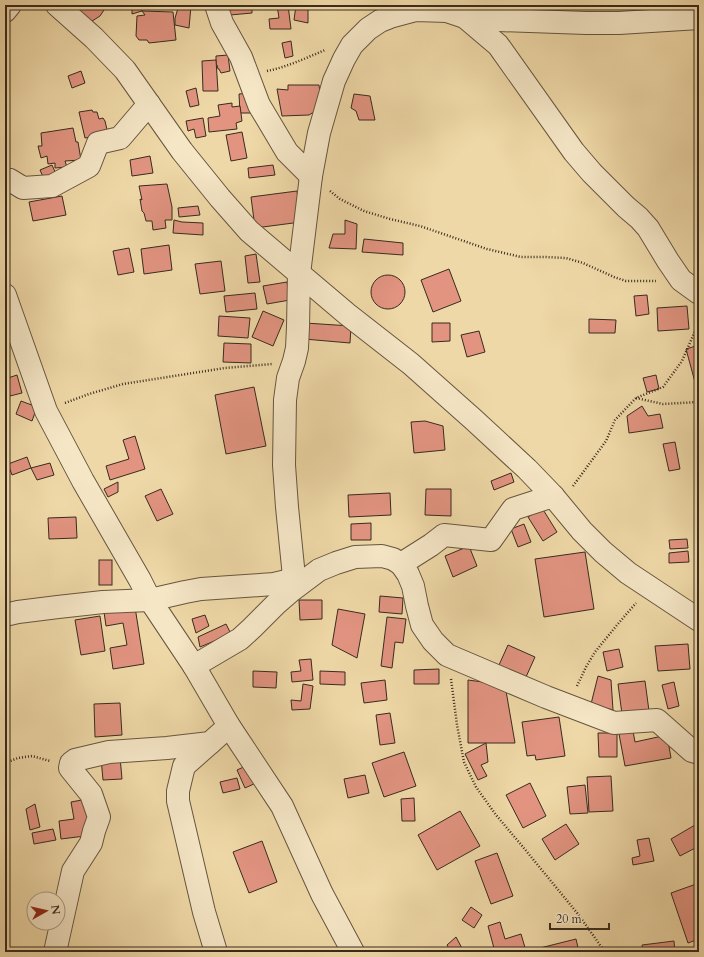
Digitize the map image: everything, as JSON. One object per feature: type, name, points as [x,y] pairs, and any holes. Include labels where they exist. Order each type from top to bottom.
[{"type":"street","points":[[5,11],[10,5]]},
{"type":"street","points":[[57,5],[94,38],[125,70],[182,151],[249,231],[299,274],[411,364],[527,469],[553,496],[582,531],[603,552],[628,573],[699,620]]},
{"type":"street","points":[[216,5],[222,23],[241,57],[259,105],[288,152],[311,176]]},
{"type":"street","points":[[295,583],[284,465],[285,400],[288,378],[294,361],[298,326],[299,274],[311,176],[319,133],[334,81],[352,45],[368,29],[380,22],[390,17],[416,10],[447,11],[465,17],[498,20],[586,23],[619,23],[699,18]]},
{"type":"street","points":[[465,17],[498,45],[574,152],[648,228],[681,280],[699,293]]},
{"type":"street","points":[[5,184],[10,180],[23,188],[52,186],[89,166],[98,143],[120,138],[149,104]]},
{"type":"street","points":[[5,295],[46,411],[83,481],[150,600],[203,680],[229,726],[282,806],[322,894],[353,952]]},
{"type":"street","points":[[401,564],[444,535],[491,540],[513,509],[553,496]]},
{"type":"street","points":[[194,666],[240,639],[295,583],[319,570],[355,557],[382,556],[393,558],[401,564],[408,574],[413,586],[422,625],[433,641],[447,655],[568,706],[614,723],[657,720],[692,751],[699,754]]},
{"type":"street","points":[[5,614],[103,602],[150,600],[184,592],[201,590],[295,583]]},
{"type":"street","points":[[216,952],[204,912],[178,801],[178,791],[184,766],[229,726]]},
{"type":"street","points":[[56,952],[73,871],[91,843],[99,817],[91,794],[70,768],[71,763],[75,760],[109,752],[210,743]]},
{"type":"path","points":[[247,74],[277,69],[327,49]]},
{"type":"path","points":[[311,176],[340,199],[364,211],[420,226],[487,249],[521,257],[566,258],[584,263],[626,281],[681,280]]},
{"type":"path","points":[[553,496],[573,486],[606,441],[615,420],[636,398],[664,387],[682,361],[699,322]]},
{"type":"path","points":[[46,411],[89,394],[123,384],[225,368],[294,361]]},
{"type":"path","points":[[636,398],[663,404],[699,402]]},
{"type":"path","points":[[568,706],[586,667],[595,652],[630,609],[650,588]]},
{"type":"path","points":[[447,655],[464,762],[476,787],[496,815],[578,914],[605,952]]},
{"type":"path","points":[[5,763],[18,758],[32,756],[49,761],[71,763]]},
{"type":"building","points":[[77,5],[104,5],[104,10],[100,16],[89,23],[77,17]]},
{"type":"building","points":[[132,5],[142,5],[142,11],[132,14]]},
{"type":"building","points":[[179,5],[191,6],[189,28],[175,25],[175,18]]},
{"type":"building","points":[[223,5],[252,5],[252,13],[230,15]]},
{"type":"building","points":[[277,5],[288,5],[291,29],[270,29],[269,19],[279,18]]},
{"type":"building","points":[[296,5],[308,5],[308,23],[294,20]]},
{"type":"building","points":[[142,11],[173,12],[176,40],[149,43],[147,40],[139,40],[136,36],[137,16],[145,15]]},
{"type":"building","points":[[291,41],[293,56],[285,58],[282,43]]},
{"type":"building","points":[[228,55],[230,71],[221,73],[216,64],[216,56]]},
{"type":"building","points":[[216,60],[218,91],[203,91],[202,61]]},
{"type":"building","points":[[81,71],[85,83],[72,88],[68,76]]},
{"type":"building","points":[[288,85],[319,85],[322,107],[309,115],[282,116],[277,89],[288,90]]},
{"type":"building","points":[[196,88],[199,105],[190,107],[186,91]]},
{"type":"building","points":[[251,93],[253,113],[240,113],[239,94]]},
{"type":"building","points":[[354,94],[370,96],[375,120],[359,120],[356,111],[351,108]]},
{"type":"building","points":[[232,103],[232,107],[240,106],[242,121],[236,123],[237,129],[209,132],[208,118],[220,116],[218,105]]},
{"type":"building","points":[[92,110],[93,112],[97,112],[99,119],[103,118],[105,121],[108,134],[85,138],[79,112]]},
{"type":"building","points":[[203,118],[206,136],[196,138],[194,129],[188,131],[186,121]]},
{"type":"building","points":[[73,128],[76,142],[78,142],[81,160],[65,161],[67,167],[55,168],[55,163],[48,164],[47,156],[41,158],[38,146],[42,146],[41,133]]},
{"type":"building","points":[[242,132],[247,158],[231,161],[226,135]]},
{"type":"building","points":[[150,156],[153,173],[132,176],[130,160]]},
{"type":"building","points":[[52,165],[56,174],[44,179],[40,170]]},
{"type":"building","points":[[273,165],[275,175],[249,178],[248,168]]},
{"type":"building","points":[[167,184],[172,207],[172,220],[165,220],[166,228],[153,230],[152,221],[146,221],[142,211],[140,199],[142,200],[139,186]]},
{"type":"building","points":[[297,191],[301,222],[255,228],[251,197]]},
{"type":"building","points":[[62,196],[66,215],[33,221],[29,202]]},
{"type":"building","points":[[198,206],[200,215],[179,217],[178,208]]},
{"type":"building","points":[[174,220],[203,223],[203,235],[173,233]]},
{"type":"building","points":[[345,220],[357,224],[356,249],[329,248],[333,234],[345,234]]},
{"type":"building","points":[[364,239],[403,243],[403,255],[362,252]]},
{"type":"building","points":[[169,245],[172,270],[144,274],[141,249]]},
{"type":"building","points":[[129,248],[134,272],[118,275],[113,251]]},
{"type":"building","points":[[256,254],[260,282],[248,283],[245,256]]},
{"type":"building","points":[[221,261],[225,291],[200,294],[195,264]]},
{"type":"building","points":[[449,269],[461,301],[433,312],[421,280]]},
{"type":"building","points":[[388,275],[394,276],[400,280],[404,286],[404,298],[400,304],[394,308],[388,309],[382,308],[376,304],[372,298],[371,292],[372,286],[376,280],[382,276]]},
{"type":"building","points":[[287,282],[290,300],[267,304],[263,286]]},
{"type":"building","points":[[255,293],[257,309],[226,312],[224,296]]},
{"type":"building","points":[[647,295],[649,314],[636,316],[634,296]]},
{"type":"building","points":[[687,306],[689,329],[658,331],[657,308]]},
{"type":"building","points":[[263,311],[284,320],[273,346],[252,337]]},
{"type":"building","points":[[219,316],[250,318],[248,338],[218,336]]},
{"type":"building","points":[[589,319],[616,320],[615,333],[589,333]]},
{"type":"building","points":[[305,323],[351,326],[350,343],[304,339]]},
{"type":"building","points":[[432,323],[450,323],[450,341],[432,342]]},
{"type":"building","points":[[479,331],[485,352],[467,357],[461,335]]},
{"type":"building","points":[[224,343],[251,344],[251,363],[223,362]]},
{"type":"building","points":[[699,345],[699,397],[686,349]]},
{"type":"building","points":[[17,375],[22,393],[10,396],[8,388],[5,389],[5,379]]},
{"type":"building","points":[[656,375],[659,389],[647,392],[643,378]]},
{"type":"building","points":[[254,387],[266,446],[226,454],[215,395]]},
{"type":"building","points":[[21,401],[37,407],[32,421],[16,414]]},
{"type":"building","points":[[642,406],[648,416],[660,414],[663,428],[629,433],[627,416]]},
{"type":"building","points":[[425,421],[443,426],[445,450],[414,453],[411,422]]},
{"type":"building","points":[[135,436],[145,469],[110,480],[106,466],[129,459],[123,440]]},
{"type":"building","points":[[675,442],[680,469],[669,471],[663,444]]},
{"type":"building","points":[[27,457],[31,468],[12,475],[8,464]]},
{"type":"building","points":[[50,463],[54,475],[37,480],[31,468]]},
{"type":"building","points":[[511,473],[514,482],[494,490],[491,481]]},
{"type":"building","points":[[118,482],[118,492],[108,497],[104,489]]},
{"type":"building","points":[[161,489],[173,514],[157,521],[145,496]]},
{"type":"building","points":[[426,489],[451,489],[451,516],[425,515]]},
{"type":"building","points":[[390,493],[391,515],[349,517],[348,495]]},
{"type":"building","points":[[542,508],[557,532],[543,541],[528,517]]},
{"type":"building","points":[[76,517],[77,538],[49,539],[48,518]]},
{"type":"building","points":[[371,523],[371,540],[351,540],[351,524]]},
{"type":"building","points":[[524,524],[531,542],[518,547],[511,529]]},
{"type":"building","points":[[687,539],[688,548],[670,549],[669,540]]},
{"type":"building","points":[[469,546],[477,566],[453,577],[445,556]]},
{"type":"building","points":[[688,551],[689,562],[669,563],[669,553]]},
{"type":"building","points":[[585,552],[594,609],[544,617],[535,559]]},
{"type":"building","points":[[99,560],[112,560],[112,585],[99,585]]},
{"type":"building","points":[[380,596],[403,598],[402,614],[379,612]]},
{"type":"building","points":[[299,600],[322,600],[322,619],[300,620]]},
{"type":"building","points":[[135,607],[144,664],[113,669],[110,648],[127,645],[123,623],[106,626],[104,612]]},
{"type":"building","points":[[338,609],[365,614],[357,658],[332,645]]},
{"type":"building","points":[[205,615],[209,626],[196,633],[192,619]]},
{"type":"building","points":[[100,616],[105,651],[81,655],[75,620]]},
{"type":"building","points":[[387,617],[406,619],[403,643],[395,642],[392,668],[381,666]]},
{"type":"building","points":[[226,624],[231,634],[200,647],[198,637]]},
{"type":"building","points":[[688,644],[690,669],[658,671],[655,646]]},
{"type":"building","points":[[508,645],[535,657],[526,677],[499,665]]},
{"type":"building","points":[[619,649],[623,667],[607,671],[603,652]]},
{"type":"building","points":[[311,659],[313,680],[292,682],[291,672],[301,671],[299,660]]},
{"type":"building","points":[[439,669],[439,684],[414,684],[414,670]]},
{"type":"building","points":[[253,671],[277,672],[276,688],[253,687]]},
{"type":"building","points":[[320,671],[345,672],[345,685],[320,684]]},
{"type":"building","points":[[598,676],[611,680],[613,710],[591,704]]},
{"type":"building","points":[[385,680],[387,700],[364,703],[361,683]]},
{"type":"building","points":[[468,680],[505,685],[515,743],[468,743]]},
{"type":"building","points":[[645,681],[649,711],[622,714],[618,684]]},
{"type":"building","points":[[674,682],[679,706],[668,709],[662,685]]},
{"type":"building","points":[[303,684],[313,686],[310,709],[292,710],[291,700],[301,701]]},
{"type":"building","points":[[120,703],[122,735],[95,737],[94,704]]},
{"type":"building","points":[[390,713],[395,743],[380,745],[376,715]]},
{"type":"building","points":[[559,717],[565,756],[536,760],[535,755],[527,756],[522,722]]},
{"type":"building","points":[[633,731],[635,742],[667,735],[671,758],[625,766],[619,734]]},
{"type":"building","points":[[598,733],[617,733],[617,757],[599,757]]},
{"type":"building","points":[[486,743],[488,762],[481,765],[487,776],[478,780],[465,754]]},
{"type":"building","points":[[404,752],[416,786],[384,797],[372,763]]},
{"type":"building","points":[[120,757],[122,779],[103,780],[101,758]]},
{"type":"building","points":[[248,765],[256,783],[245,788],[237,770]]},
{"type":"building","points":[[365,775],[369,793],[348,798],[344,779]]},
{"type":"building","points":[[611,776],[613,811],[589,812],[587,777]]},
{"type":"building","points":[[237,778],[240,789],[223,793],[220,782]]},
{"type":"building","points":[[530,783],[546,816],[523,828],[506,795]]},
{"type":"building","points":[[585,785],[588,813],[570,814],[567,787]]},
{"type":"building","points":[[414,798],[415,821],[402,821],[401,799]]},
{"type":"building","points":[[87,799],[93,835],[61,839],[59,821],[74,819],[71,802]]},
{"type":"building","points":[[35,804],[40,827],[30,830],[26,809]]},
{"type":"building","points":[[460,811],[480,846],[437,870],[418,835]]},
{"type":"building","points":[[566,824],[579,844],[555,860],[542,839]]},
{"type":"building","points":[[695,825],[699,832],[699,846],[680,856],[671,839]]},
{"type":"building","points":[[53,829],[56,840],[34,844],[32,833]]},
{"type":"building","points":[[649,838],[654,861],[633,865],[632,858],[640,856],[637,840]]},
{"type":"building","points":[[262,841],[277,882],[249,893],[233,852]]},
{"type":"building","points":[[497,853],[513,896],[491,904],[475,861]]},
{"type":"building","points":[[699,883],[699,939],[688,943],[671,893]]},
{"type":"building","points":[[471,907],[482,915],[474,928],[462,920]]},
{"type":"building","points":[[500,922],[505,939],[521,934],[526,951],[495,952],[488,926]]},
{"type":"building","points":[[456,937],[464,952],[451,952],[447,945]]},
{"type":"building","points":[[576,939],[579,952],[524,952]]},
{"type":"building","points":[[674,941],[675,952],[643,952],[642,945]]}]
